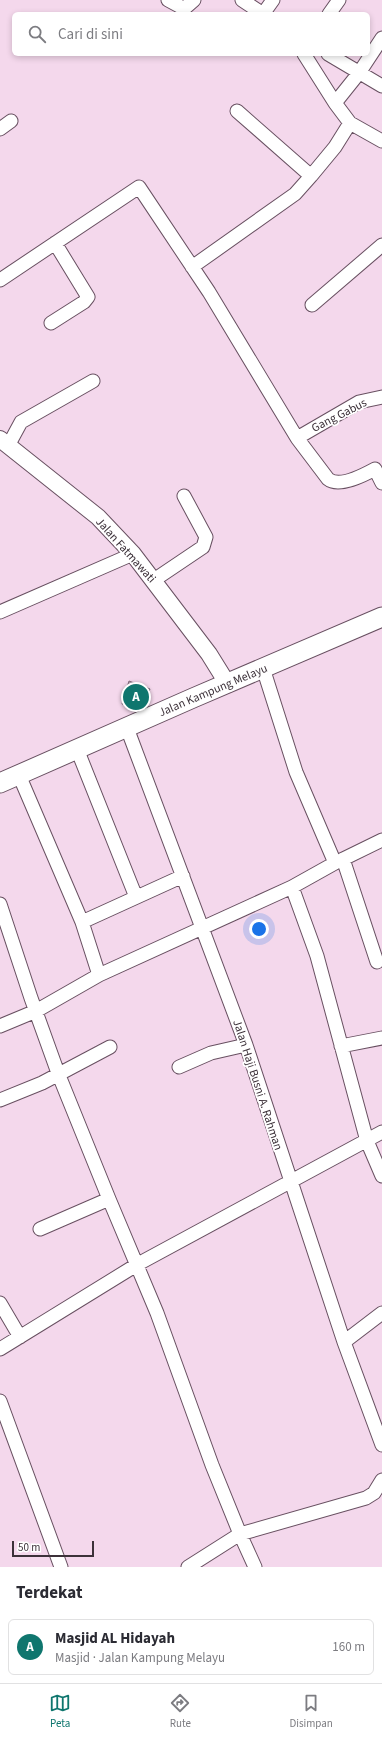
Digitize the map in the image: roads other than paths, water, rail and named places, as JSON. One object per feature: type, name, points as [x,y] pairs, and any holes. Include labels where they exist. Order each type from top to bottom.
[{"type":"main road","name":"Jalan Kampung Melayu","points":[[0,783],[227,683],[382,617]]},
{"type":"street","points":[[168,0],[181,7],[186,7],[194,0]]},
{"type":"street","points":[[242,0],[260,12]]},
{"type":"street","points":[[264,12],[273,0]]},
{"type":"street","points":[[331,12],[339,0]]},
{"type":"street","points":[[370,56],[382,38]]},
{"type":"street","points":[[305,56],[335,103],[350,123],[382,141]]},
{"type":"street","points":[[331,56],[382,86]]},
{"type":"street","points":[[335,103],[370,56]]},
{"type":"street","points":[[237,111],[311,176]]},
{"type":"street","points":[[0,129],[11,121]]},
{"type":"street","points":[[192,266],[295,194],[335,148],[350,123]]},
{"type":"street","points":[[0,280],[139,187],[192,266],[297,438],[332,481],[335,483],[360,477],[378,467],[382,483]]},
{"type":"street","points":[[51,323],[84,302],[88,297],[55,243]]},
{"type":"street","points":[[312,305],[382,245]]},
{"type":"street","points":[[4,443],[21,422],[94,381]]},
{"type":"street","name":"Gang Gabus","points":[[297,438],[359,402],[382,397]]},
{"type":"street","name":"Jalan Fatmawati","points":[[4,443],[98,518],[133,554],[209,654],[227,683]]},
{"type":"street","points":[[154,580],[203,547],[206,537],[184,496]]},
{"type":"street","points":[[0,612],[133,554]]},
{"type":"street","points":[[262,668],[294,766],[339,861],[377,962]]},
{"type":"street","name":"Jalan Haji Busni A. Rahman","points":[[127,728],[246,1045],[344,1342],[382,1445]]},
{"type":"street","points":[[77,749],[136,897]]},
{"type":"street","points":[[19,775],[82,922],[99,976]]},
{"type":"street","points":[[0,1026],[36,1011],[99,976],[202,927],[292,887],[339,861],[382,840]]},
{"type":"street","points":[[82,922],[183,876]]},
{"type":"street","points":[[292,887],[317,956],[367,1140],[382,1176]]},
{"type":"street","points":[[0,904],[58,1073],[109,1198],[138,1264],[175,1358],[212,1465],[255,1567]]},
{"type":"street","points":[[341,1046],[382,1038]]},
{"type":"street","points":[[179,1067],[211,1053],[246,1045]]},
{"type":"street","points":[[0,1100],[42,1083],[58,1073],[110,1047]]},
{"type":"street","points":[[0,1348],[138,1264],[382,1132]]},
{"type":"street","points":[[40,1229],[109,1198]]},
{"type":"street","points":[[0,1303],[20,1336]]},
{"type":"street","points":[[344,1342],[382,1313]]},
{"type":"street","points":[[0,1401],[61,1567]]},
{"type":"street","points":[[188,1567],[240,1534],[366,1498],[374,1493],[382,1480]]},
{"type":"place","name":"Masjid AL Hidayah","points":[[136,697]]}]
